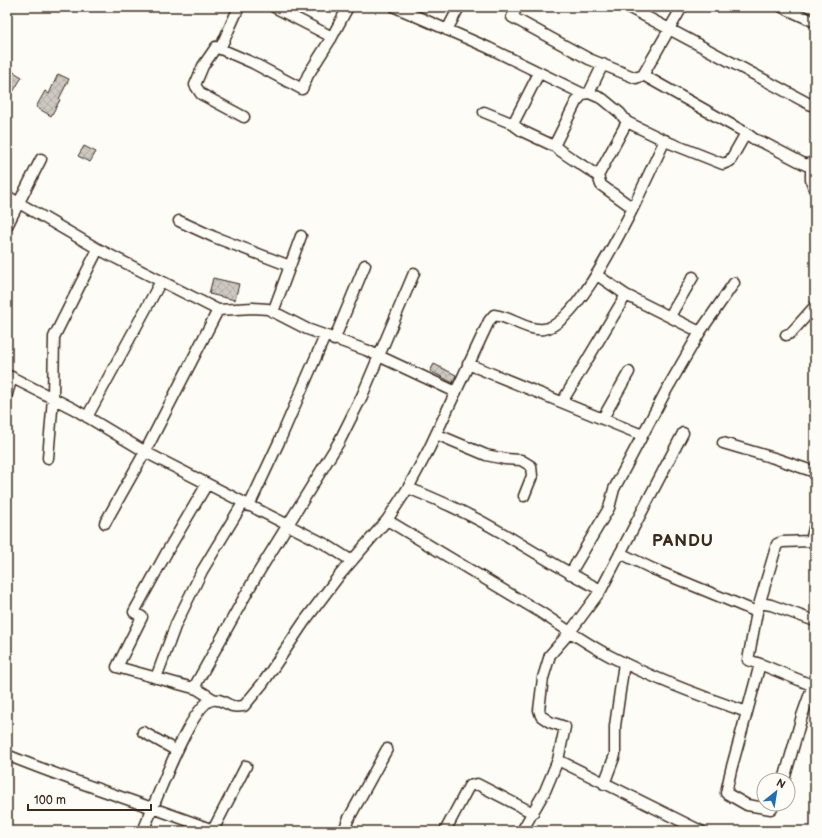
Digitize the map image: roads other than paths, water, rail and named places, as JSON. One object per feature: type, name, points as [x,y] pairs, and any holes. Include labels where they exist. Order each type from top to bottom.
[{"type":"street","points":[[220,48],[239,7]]},
{"type":"street","points":[[274,7],[332,37]]},
{"type":"street","points":[[244,116],[201,94],[195,85],[203,66],[216,47],[253,63],[302,89],[308,75],[332,37],[348,7]]},
{"type":"street","points":[[394,7],[489,48],[586,94],[603,99],[620,113],[627,122],[722,164],[730,161],[746,133]]},
{"type":"street","points":[[447,30],[459,7]]},
{"type":"street","points":[[517,7],[512,17],[583,55],[636,78],[643,75],[682,7]]},
{"type":"street","points":[[628,7],[815,107]]},
{"type":"street","points":[[782,7],[815,22]]},
{"type":"street","points":[[554,146],[576,102],[586,94],[603,64]]},
{"type":"street","points":[[510,123],[515,120],[539,73]]},
{"type":"street","points":[[643,75],[746,133],[754,139],[806,164],[813,162],[811,180],[815,191]]},
{"type":"street","points":[[484,112],[510,123],[522,132],[554,146],[565,155],[585,166],[598,176],[601,185],[633,208]]},
{"type":"street","points":[[598,176],[627,122]]},
{"type":"street","points":[[207,484],[134,612],[142,617],[117,667],[197,689],[213,699],[234,707],[244,706],[263,683],[304,622],[338,577],[386,520],[408,488],[436,434],[489,321],[494,315],[503,316],[531,328],[544,329],[553,326],[572,308],[597,275],[633,208],[665,140]]},
{"type":"street","points":[[7,226],[41,159]]},
{"type":"street","points":[[7,196],[98,249],[218,310],[253,308],[268,309],[306,329],[366,350],[456,392]]},
{"type":"street","points":[[179,221],[214,237],[290,266]]},
{"type":"street","points":[[273,312],[301,236]]},
{"type":"street","points":[[48,458],[53,398],[54,337],[98,249]]},
{"type":"street","points":[[156,678],[176,624],[202,571],[246,504],[279,442],[365,265]]},
{"type":"street","points":[[197,689],[196,684],[255,578],[339,442],[362,396],[414,273]]},
{"type":"street","points":[[597,275],[626,295],[700,332]]},
{"type":"street","points":[[670,316],[693,277]]},
{"type":"street","points":[[87,417],[161,281]]},
{"type":"street","points":[[570,574],[609,508],[614,488],[700,332],[734,283]]},
{"type":"street","points":[[562,402],[626,295]]},
{"type":"street","points":[[786,335],[791,333],[815,306]]},
{"type":"street","points":[[105,523],[145,452],[218,310]]},
{"type":"street","points":[[468,364],[642,435]]},
{"type":"street","points":[[603,418],[629,372]]},
{"type":"street","points":[[7,394],[10,376],[87,417],[145,452],[325,544],[352,561]]},
{"type":"street","points":[[522,831],[545,791],[558,760],[565,727],[550,722],[541,716],[539,710],[543,678],[550,655],[570,632],[601,590],[683,432]]},
{"type":"street","points":[[436,434],[486,455],[505,459],[521,460],[531,466],[532,476],[524,496]]},
{"type":"street","points":[[723,443],[815,472]]},
{"type":"street","points":[[408,488],[429,496],[502,533],[570,574],[601,590]]},
{"type":"street","points":[[386,520],[570,632],[624,663],[692,693],[747,712]]},
{"type":"street","points":[[786,772],[802,716],[814,685],[748,660],[758,608],[777,544],[782,542],[813,542],[815,524]]},
{"type":"street","points":[[620,554],[758,608],[771,605],[815,621]]},
{"type":"street","points":[[604,784],[615,755],[615,726],[624,663]]},
{"type":"street","points":[[756,806],[747,805],[726,793],[760,664]]},
{"type":"street","points":[[143,831],[177,751],[197,712],[205,702],[213,699]]},
{"type":"street","points":[[143,732],[177,751]]},
{"type":"street","points":[[344,831],[348,820],[388,749]]},
{"type":"street","points":[[7,755],[55,775],[153,807],[214,831],[246,766]]},
{"type":"street","points":[[558,760],[701,831]]},
{"type":"street","points":[[445,831],[469,786],[477,784],[533,812]]},
{"type":"district","name":"PANDU","points":[[683,540]]}]
